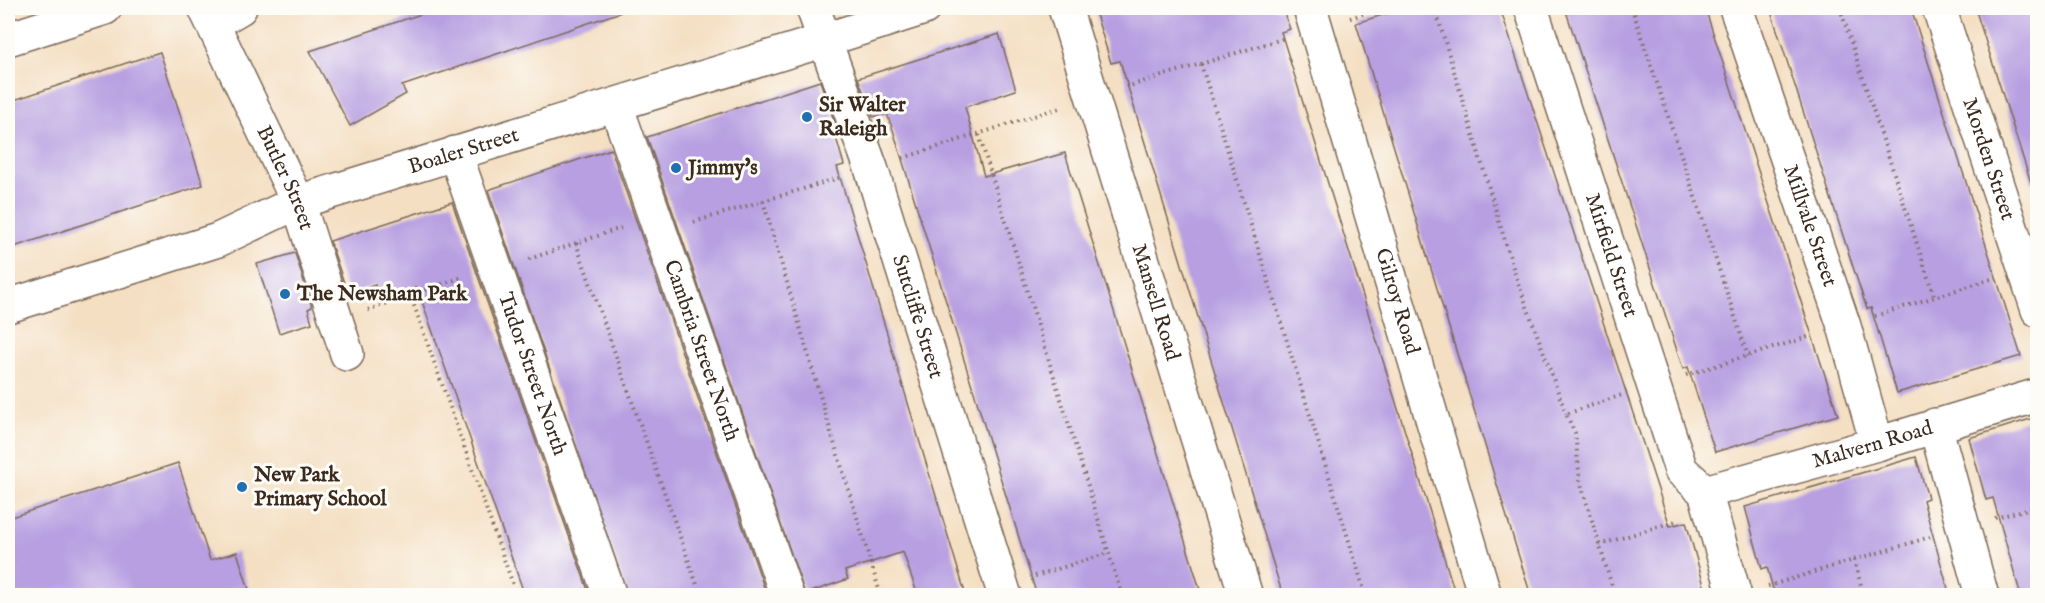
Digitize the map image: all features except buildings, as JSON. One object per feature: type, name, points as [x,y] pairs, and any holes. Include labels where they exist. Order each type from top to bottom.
[{"type":"street","points":[[8,39],[105,8]]},
{"type":"street","name":"Sutcliffe Street","points":[[813,8],[871,168],[1004,591]]},
{"type":"street","name":"Boaler Street","points":[[8,306],[218,240],[298,202],[924,8]]},
{"type":"street","name":"Mansell Road","points":[[1065,8],[1246,596]]},
{"type":"street","name":"Mirfield Street","points":[[1531,8],[1681,470],[1708,501]]},
{"type":"street","name":"Millvale Street","points":[[1736,8],[1844,326],[1877,444]]},
{"type":"street","name":"Morden Street","points":[[1939,8],[2037,310]]},
{"type":"street","name":"Butler Street","points":[[220,13],[298,202],[348,354]]},
{"type":"street","name":"Gilroy Road","points":[[1313,18],[1485,596]]},
{"type":"street","name":"Cambria Street North","points":[[616,105],[787,596]]},
{"type":"street","name":"Tudor Street North","points":[[455,153],[610,596]]},
{"type":"street","name":"Malvern Road","points":[[1708,501],[1935,425],[2037,396]]},
{"type":"street","points":[[1935,425],[1982,596]]},
{"type":"street","points":[[1708,501],[1747,592]]},
{"type":"path","points":[[1435,8],[1514,271],[1575,433],[1580,480],[1615,596]]},
{"type":"path","points":[[1632,8],[1748,356]]},
{"type":"path","points":[[1840,8],[1934,296]]},
{"type":"path","points":[[337,322],[410,294],[576,243],[763,201],[979,135],[1201,64],[1313,18]]},
{"type":"path","points":[[1201,64],[1366,596]]},
{"type":"path","points":[[979,135],[1122,596]]},
{"type":"path","points":[[763,201],[881,596]]},
{"type":"path","points":[[576,243],[701,596]]},
{"type":"path","points":[[410,294],[517,596]]},
{"type":"path","points":[[1566,414],[1653,385]]},
{"type":"path","points":[[1599,545],[1708,501]]},
{"type":"path","points":[[1747,592],[2037,506]]},
{"type":"path","points":[[1004,591],[1109,553]]},
{"type":"path","points":[[1854,560],[1863,596]]},
{"type":"place","name":"Sir Walter Raleigh","points":[[807,117]]},
{"type":"place","name":"Jimmy's","points":[[676,168]]},
{"type":"place","name":"The Newsham Park","points":[[285,294]]},
{"type":"place","name":"New Park Primary School","points":[[242,487]]}]
